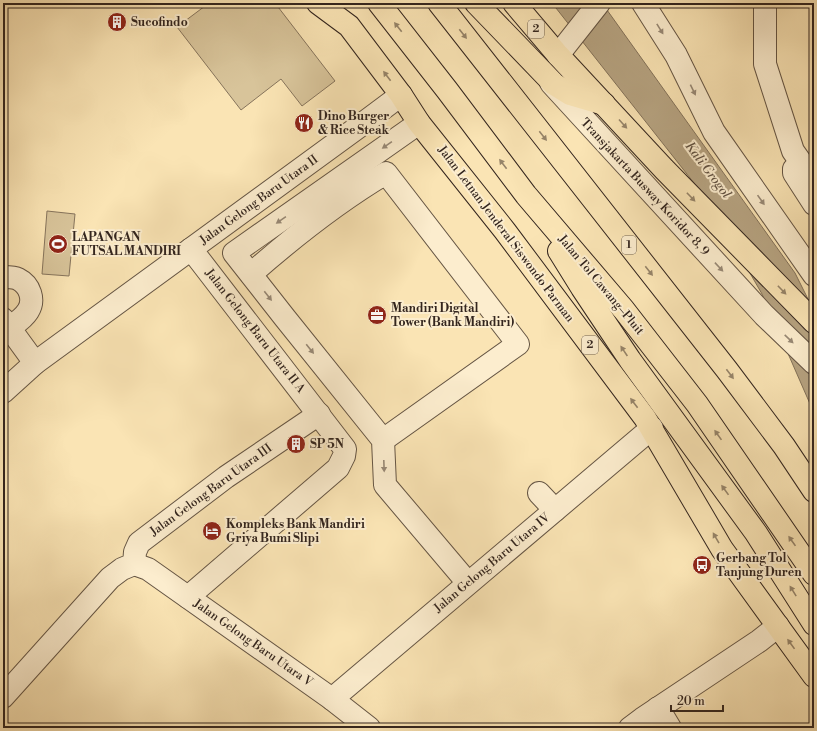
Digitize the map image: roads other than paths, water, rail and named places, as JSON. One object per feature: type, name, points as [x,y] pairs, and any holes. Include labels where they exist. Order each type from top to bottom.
[{"type":"highway","name":"Jalan Letnan Jenderal Siswondo Parman","points":[[318,3],[350,26],[419,122],[505,231],[652,428],[722,548],[814,676]]},
{"type":"highway","points":[[337,3],[350,26]]},
{"type":"highway","name":"Jalan Tol Cawang–Pluit","points":[[379,3],[526,195],[624,310],[697,404],[814,574]]},
{"type":"highway","name":"1","points":[[439,3],[727,370],[784,446],[814,491]]},
{"type":"highway","points":[[476,3],[554,84],[570,94],[605,104]]},
{"type":"highway","name":"2","points":[[514,3],[558,54],[664,169],[814,322]]},
{"type":"highway","points":[[526,195],[582,288],[630,360],[756,533],[814,624]]},
{"type":"street","points":[[332,3],[350,26]]},
{"type":"street","name":"Transjakarta Busway Koridor 8, 9","points":[[484,3],[570,104],[764,315],[814,363]]},
{"type":"street","points":[[558,54],[599,3]]},
{"type":"street","points":[[643,3],[676,55],[714,132],[812,270]]},
{"type":"street","points":[[765,3],[764,64],[793,151],[794,173],[814,204]]},
{"type":"street","name":"Jalan Gelong Baru Utara II","points":[[3,392],[35,364],[401,95]]},
{"type":"street","points":[[419,122],[234,253],[383,440],[385,485],[468,584]]},
{"type":"street","points":[[793,151],[814,181]]},
{"type":"street","points":[[251,274],[273,255],[362,188],[386,173],[518,344],[383,440]]},
{"type":"street","name":"Jalan Gelong Baru Utara II A","points":[[191,249],[319,414]]},
{"type":"street","points":[[3,277],[17,279],[27,285],[32,295],[29,310],[20,321],[6,324],[35,364]]},
{"type":"street","points":[[262,340],[285,318]]},
{"type":"street","points":[[188,597],[338,468],[344,456],[345,449],[319,414]]},
{"type":"street","name":"Jalan Gelong Baru Utara III","points":[[134,564],[135,552],[139,543],[226,477],[319,414]]},
{"type":"street","name":"Jalan Gelong Baru Utara IV","points":[[332,699],[652,428]]},
{"type":"street","points":[[539,493],[555,510]]},
{"type":"street","points":[[3,697],[110,578],[122,569],[134,564]]},
{"type":"street","name":"Jalan Gelong Baru Utara V","points":[[134,564],[148,569],[332,699],[360,726]]},
{"type":"street","points":[[630,728],[759,641],[778,626]]},
{"type":"street","points":[[658,708],[670,728]]},
{"type":"water","name":"Kali Grogol","points":[[552,3],[602,3],[795,273],[814,311],[814,413],[762,294],[709,202]]},
{"type":"place","name":"Sucofindo","points":[[117,22]]},
{"type":"place","name":"Dino Burger & Rice Steak","points":[[304,123]]},
{"type":"place","name":"LAPANGAN FUTSAL MANDIRI","points":[[58,244]]},
{"type":"place","name":"Mandiri Digital Tower (Bank Mandiri)","points":[[377,315]]},
{"type":"place","name":"SP 5N","points":[[296,444]]},
{"type":"place","name":"Kompleks Bank Mandiri Griya Bumi Slipi","points":[[212,531]]},
{"type":"place","name":"Gerbang Tol Tanjung Duren","points":[[702,565]]}]
